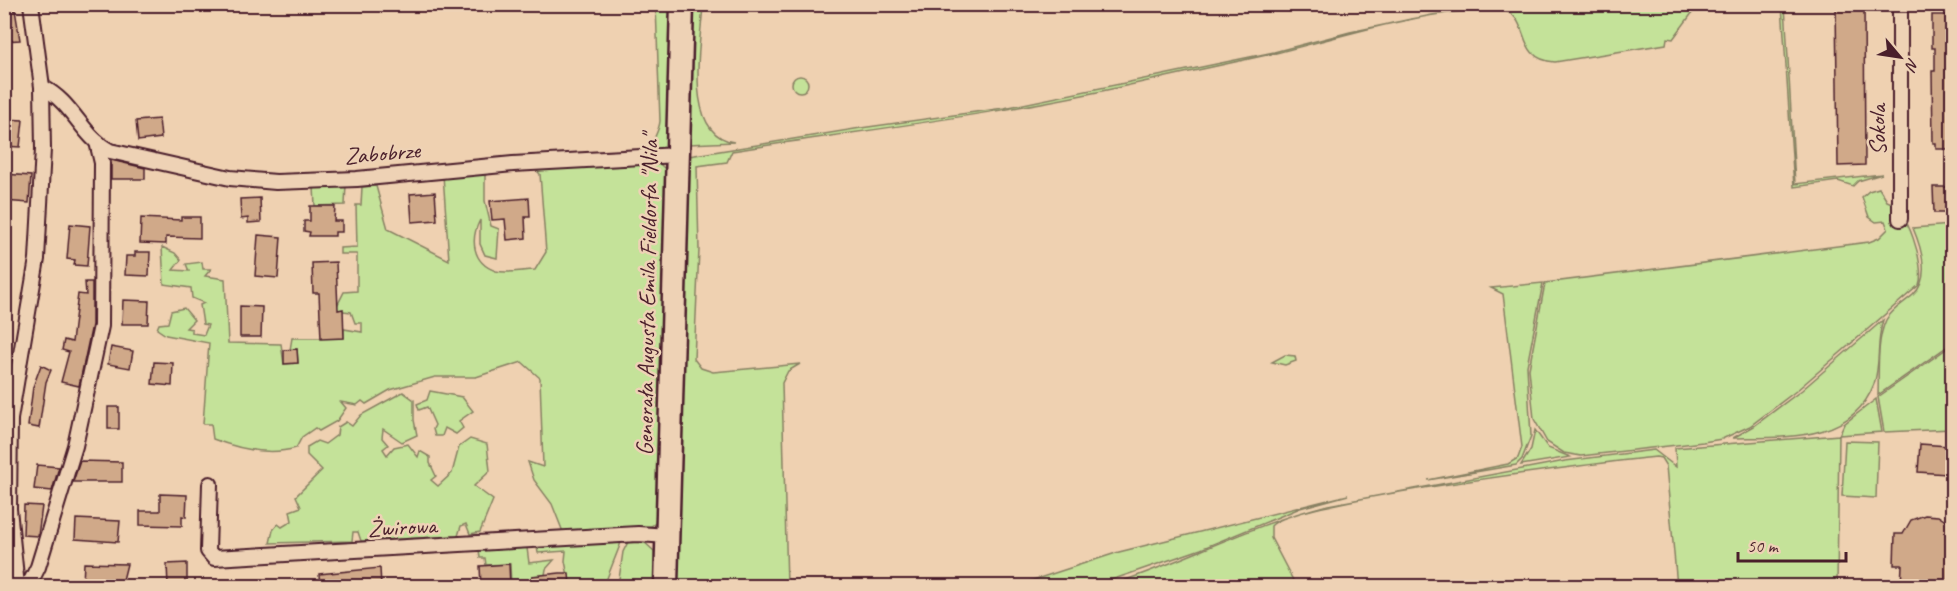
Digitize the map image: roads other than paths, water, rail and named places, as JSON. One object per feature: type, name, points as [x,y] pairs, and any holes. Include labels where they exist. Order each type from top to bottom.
[{"type":"main road","name":"Generała Augusta Emila Fieldorfa \"Nila\"","points":[[666,586],[682,4]]},
{"type":"street","points":[[17,586],[9,510],[10,419],[37,260],[44,149],[42,87],[31,4]]},
{"type":"street","name":"Sokola","points":[[1900,4],[1900,219]]},
{"type":"street","name":"Zabobrze","points":[[42,87],[66,103],[98,142],[110,151],[230,178],[276,182],[357,179],[513,164],[678,155]]},
{"type":"street","points":[[24,586],[36,572],[67,477],[99,340],[104,248],[102,163],[98,142]]},
{"type":"street","name":"Żwirowa","points":[[210,484],[208,551],[214,558],[638,534],[668,536]]}]
